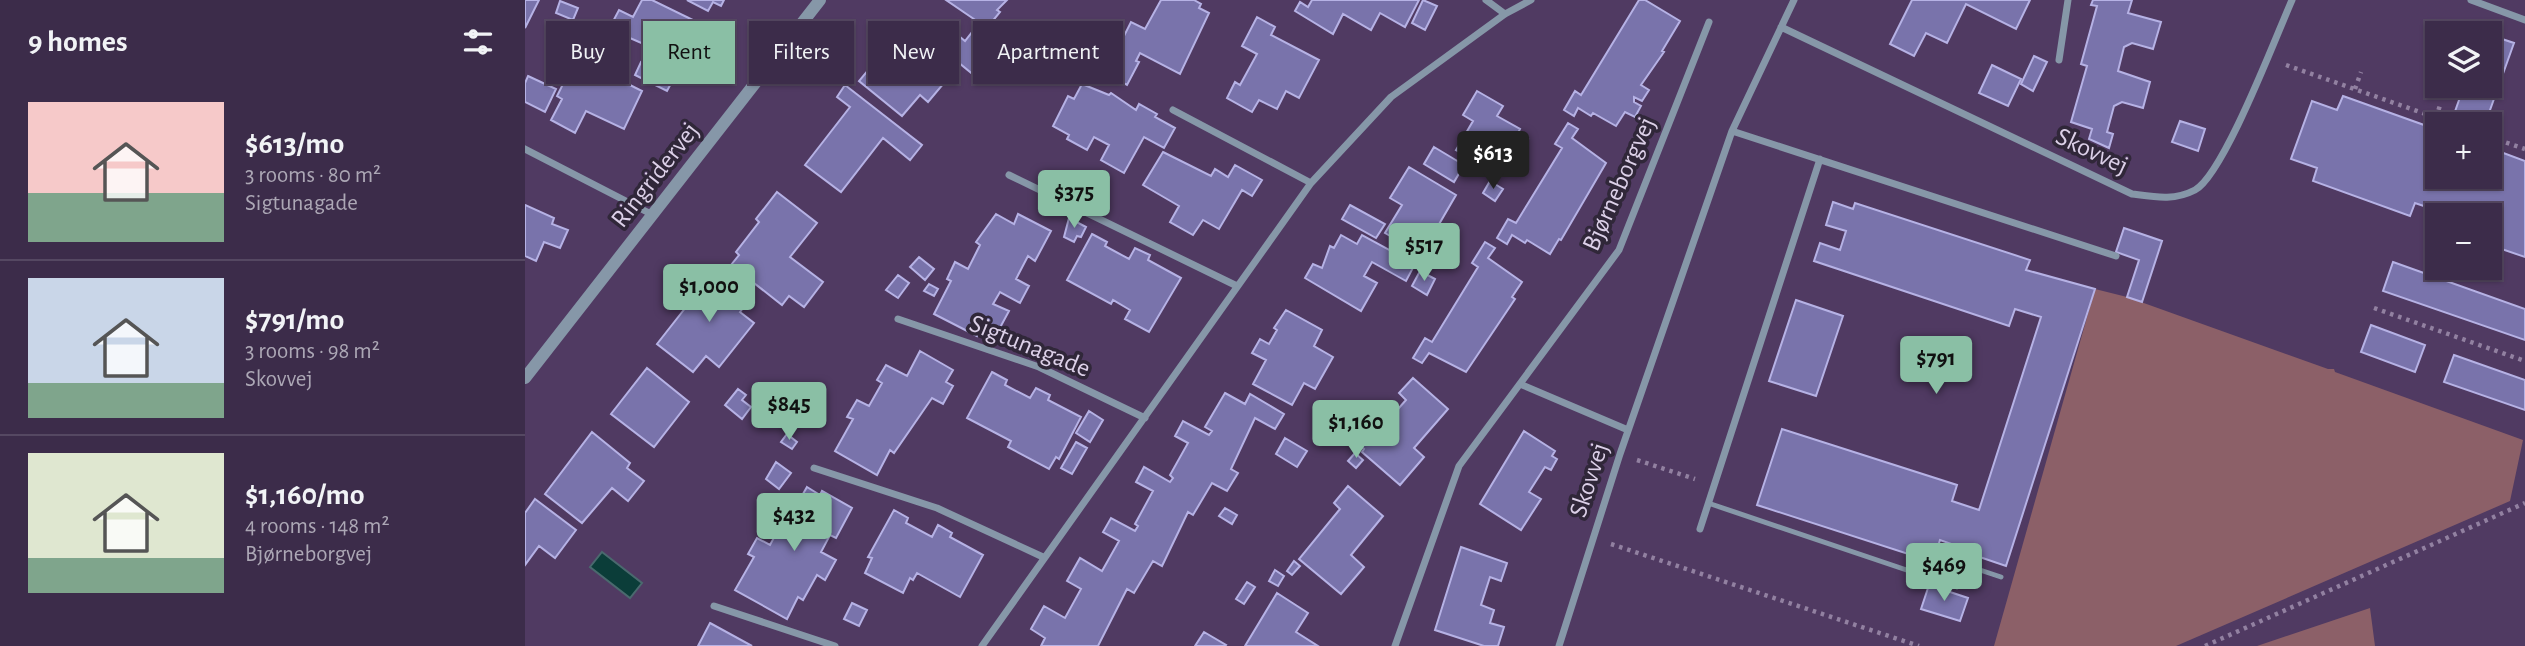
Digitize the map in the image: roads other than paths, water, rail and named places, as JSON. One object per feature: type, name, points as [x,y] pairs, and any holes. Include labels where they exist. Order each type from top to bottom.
[{"type":"street","name":"Ringridervej","points":[[525,377],[820,0]]},
{"type":"street","points":[[1486,0],[1505,14]]},
{"type":"street","points":[[982,646],[1311,183],[1391,97],[1505,14],[1531,0]]},
{"type":"street","name":"Skovvej","points":[[1559,646],[1592,537],[1732,131],[1794,0]]},
{"type":"street","points":[[2059,60],[2068,0]]},
{"type":"street","name":"Skovvej","points":[[1781,27],[2132,194],[2169,199],[2197,189],[2219,163],[2292,0]]},
{"type":"street","points":[[2471,0],[2525,20]]},
{"type":"street","name":"Bjørneborgvej","points":[[1395,646],[1459,466],[1619,250],[1709,22]]},
{"type":"street","points":[[1173,110],[1311,183]]},
{"type":"street","points":[[1732,131],[2116,256]]},
{"type":"street","points":[[525,149],[654,215]]},
{"type":"street","points":[[1700,528],[1820,159]]},
{"type":"street","points":[[1009,175],[1237,286]]},
{"type":"street","name":"Sigtunagade","points":[[898,319],[1039,367],[1145,418]]},
{"type":"street","points":[[1520,384],[1628,430]]},
{"type":"street","points":[[814,468],[937,508],[1043,557]]},
{"type":"street","points":[[714,606],[835,646]]},
{"type":"lane","points":[[1708,503],[1957,587],[1965,565],[2001,577]]}]
